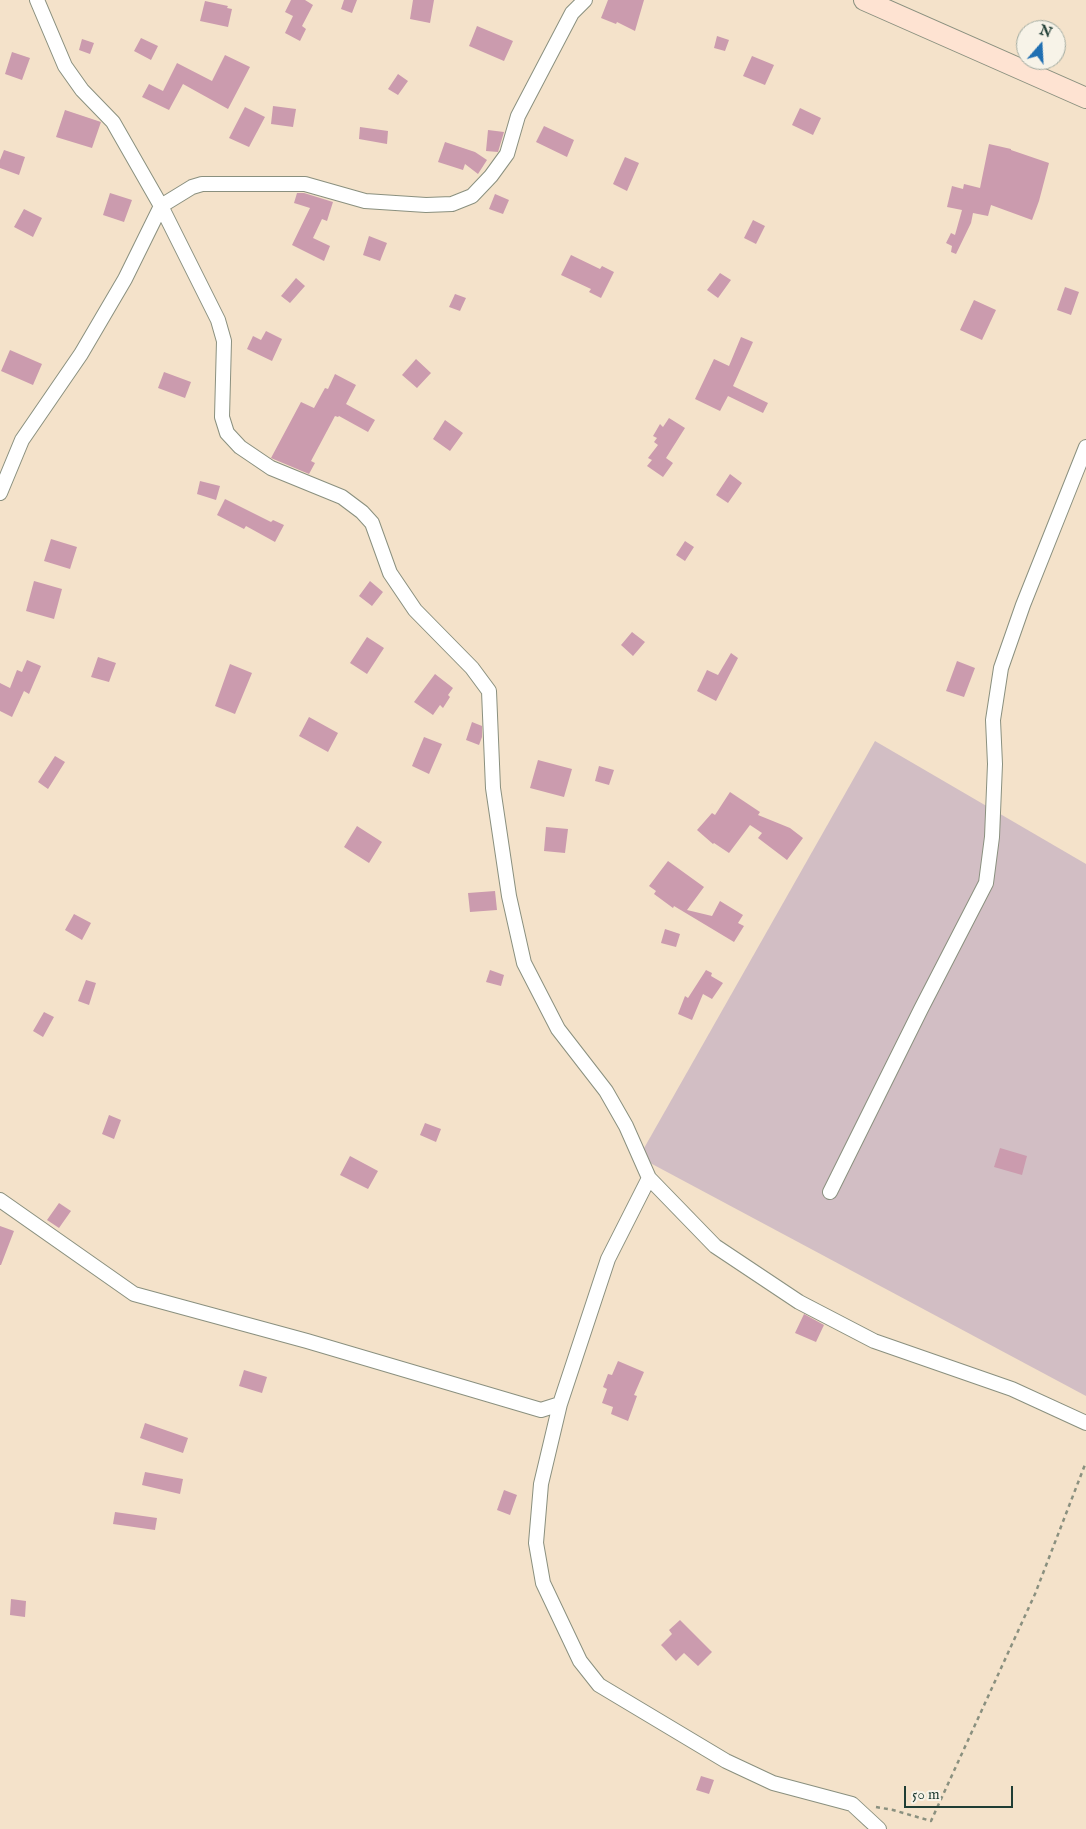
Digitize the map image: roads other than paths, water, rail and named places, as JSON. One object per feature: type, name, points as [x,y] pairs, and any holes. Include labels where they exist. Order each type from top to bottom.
[{"type":"main road","points":[[864,0],[1086,98]]},
{"type":"street","points":[[37,0],[65,66],[82,90],[113,122],[161,206],[221,330],[224,342],[222,417],[227,433],[240,446],[271,468],[342,497],[362,512],[372,524],[390,573],[416,610],[472,668],[488,691],[493,788],[509,896],[524,963],[558,1029],[606,1091],[626,1126],[649,1178],[716,1246],[799,1302],[874,1341],[1012,1389],[1086,1423]]},
{"type":"street","points":[[0,493],[22,440],[91,338],[125,279],[161,206],[192,187],[202,184],[305,184],[365,201],[426,205],[452,204],[472,196],[508,154],[518,116],[572,13],[585,0]]},
{"type":"street","points":[[830,1192],[986,883],[992,837],[995,764],[993,720],[1001,668],[1023,606],[1086,447]]},
{"type":"street","points":[[649,1178],[608,1259],[560,1404],[541,1484],[536,1543],[542,1583],[580,1661],[599,1685],[726,1761],[774,1783],[852,1804],[880,1829]]},
{"type":"street","points":[[0,1200],[134,1294],[307,1341],[541,1410],[560,1404]]}]
